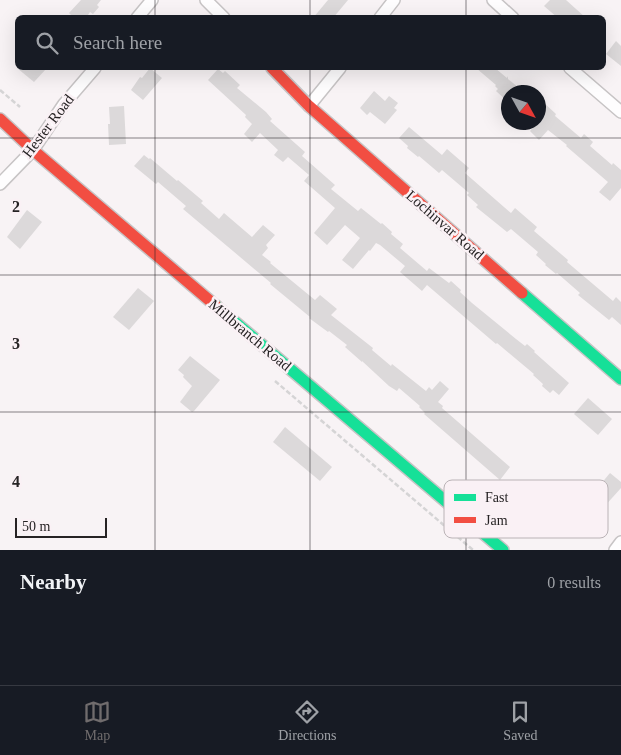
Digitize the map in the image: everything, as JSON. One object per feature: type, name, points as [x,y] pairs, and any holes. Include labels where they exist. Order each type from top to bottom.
[{"type":"main road","name":"Lochinvar Road","points":[[274,70],[310,106],[621,379]]},
{"type":"main road","name":"Millbranch Road","points":[[0,119],[33,150],[444,501]]},
{"type":"main road","name":"Millbranch Road","points":[[488,538],[502,550]]},
{"type":"street","points":[[140,15],[152,0]]},
{"type":"street","points":[[206,0],[221,15]]},
{"type":"street","points":[[382,15],[394,0]]},
{"type":"street","points":[[493,0],[510,15]]},
{"type":"street","name":"Hester Road","points":[[0,184],[33,150],[64,104],[93,70]]},
{"type":"street","points":[[310,106],[338,70]]},
{"type":"street","points":[[572,70],[621,112]]},
{"type":"street","points":[[615,550],[621,542]]},
{"type":"path","points":[[0,90],[20,107]]},
{"type":"path","points":[[274,381],[444,525]]},
{"type":"path","points":[[459,538],[473,550]]},
{"type":"building","points":[[81,0],[101,0],[97,5],[99,7],[93,14],[90,12],[88,15],[71,15],[69,13]]},
{"type":"building","points":[[328,0],[348,0],[336,15],[316,15]]},
{"type":"building","points":[[550,0],[566,0],[583,15],[554,15],[544,6]]},
{"type":"building","points":[[616,41],[621,46],[621,66],[606,54]]},
{"type":"building","points":[[19,70],[45,70],[34,82]]},
{"type":"building","points":[[148,70],[152,70],[162,78],[143,100],[131,90],[140,77],[142,78]]},
{"type":"building","points":[[217,70],[223,73],[225,71],[240,85],[237,88],[266,112],[272,119],[270,121],[305,152],[302,156],[335,185],[331,189],[358,211],[361,208],[382,223],[403,244],[400,248],[427,271],[429,268],[449,283],[451,281],[472,303],[525,346],[527,344],[569,383],[559,395],[553,390],[550,393],[542,386],[543,384],[534,374],[427,285],[422,291],[400,272],[405,266],[380,245],[376,243],[353,269],[342,260],[360,238],[345,225],[327,245],[314,233],[335,208],[304,181],[309,175],[288,157],[283,162],[274,155],[278,150],[260,133],[252,142],[244,134],[252,124],[245,117],[246,115],[208,80]]},
{"type":"building","points":[[478,70],[497,70],[507,78],[508,76],[508,79],[515,85],[501,85],[501,96],[496,91],[498,89]]},
{"type":"building","points":[[374,91],[385,101],[389,96],[398,103],[394,108],[397,110],[385,124],[370,112],[367,115],[360,108]]},
{"type":"building","points":[[546,105],[556,114],[555,116],[581,138],[584,134],[593,142],[590,146],[612,165],[613,163],[621,170],[621,188],[610,201],[599,192],[608,182],[567,145],[548,130],[539,140],[530,131],[546,130]]},
{"type":"building","points":[[124,106],[126,144],[109,145],[109,107]]},
{"type":"building","points":[[409,127],[442,155],[447,149],[469,168],[465,173],[511,213],[515,208],[537,227],[534,231],[613,301],[616,297],[621,302],[621,325],[612,317],[609,320],[578,295],[580,293],[545,265],[536,255],[538,252],[511,229],[507,232],[476,207],[478,205],[467,195],[469,193],[442,170],[439,173],[407,148],[408,146],[399,138]]},
{"type":"building","points":[[144,155],[203,201],[201,203],[219,219],[224,213],[252,237],[263,225],[275,235],[266,245],[268,248],[262,255],[315,300],[320,295],[337,309],[331,315],[373,348],[372,350],[391,366],[392,364],[426,391],[429,387],[432,390],[440,381],[449,389],[438,402],[443,406],[442,408],[510,467],[500,480],[424,414],[420,406],[399,388],[397,391],[389,386],[345,347],[347,345],[309,318],[271,283],[183,209],[186,206],[158,182],[156,184],[134,166]]},
{"type":"building","points":[[27,210],[42,222],[20,249],[7,237]]},
{"type":"building","points":[[138,288],[154,301],[129,330],[113,317]]},
{"type":"building","points":[[190,356],[220,380],[192,412],[180,402],[192,386],[178,370]]},
{"type":"building","points":[[588,398],[612,419],[598,435],[574,414]]},
{"type":"building","points":[[285,427],[332,467],[320,481],[273,442]]},
{"type":"building","points":[[610,473],[621,482],[621,488],[608,502],[608,480],[604,480]]},
{"type":"traffic: fast","points":[[522,293],[621,379]]},
{"type":"traffic: fast","points":[[216,306],[444,500]]},
{"type":"traffic: fast","points":[[489,538],[503,550]]},
{"type":"traffic: jam","points":[[274,70],[309,106],[522,293]]},
{"type":"traffic: jam","points":[[0,119],[33,150],[216,306]]}]
